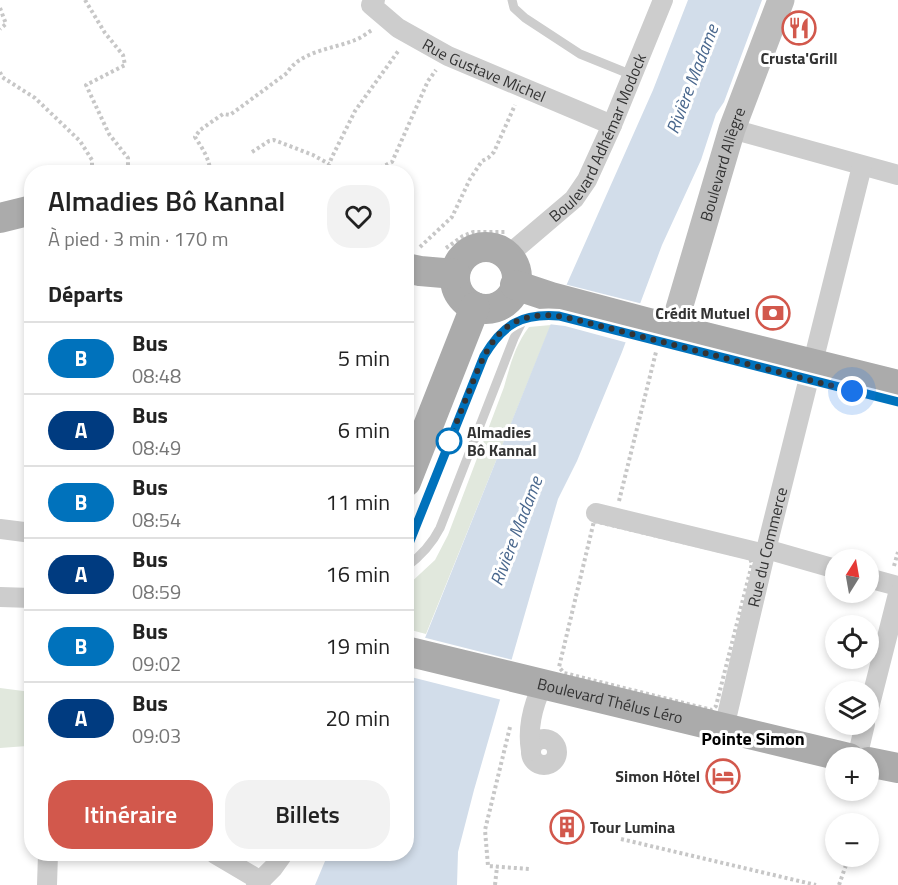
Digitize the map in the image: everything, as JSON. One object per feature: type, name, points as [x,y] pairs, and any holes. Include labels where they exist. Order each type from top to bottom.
[{"type":"main road","name":"Boulevard Allègre","points":[[654,334],[781,0]]},
{"type":"main road","points":[[0,218],[24,212]]},
{"type":"main road","points":[[414,265],[420,271],[448,263],[458,265],[470,251],[489,247],[499,250],[510,244],[517,278],[511,295],[495,307],[475,307],[468,303],[457,290],[448,263]]},
{"type":"main road","points":[[515,285],[548,306],[654,334],[810,372],[898,385]]},
{"type":"main road","points":[[414,463],[475,307]]},
{"type":"main road","name":"Boulevard Thélus Léro","points":[[414,657],[825,752]]},
{"type":"main road","points":[[879,764],[898,768]]},
{"type":"street","name":"Rue Gustave Michel","points":[[375,0],[371,5],[388,20],[448,56],[612,125]]},
{"type":"street","name":"Boulevard Adhémar Modock","points":[[510,244],[574,199],[587,180],[663,0]]},
{"type":"street","points":[[732,129],[898,176]]},
{"type":"street","name":"Rue du Commerce","points":[[724,729],[765,551],[862,166]]},
{"type":"street","points":[[596,513],[825,566]]},
{"type":"street","points":[[0,529],[24,532]]},
{"type":"street","points":[[879,581],[898,586]]},
{"type":"street","points":[[876,681],[898,594]]},
{"type":"street","points":[[0,597],[24,598]]},
{"type":"street","points":[[537,687],[549,740],[557,750],[555,758],[549,764],[541,764],[532,756],[529,739],[537,687]]},
{"type":"street","points":[[47,885],[48,861]]},
{"type":"street","points":[[225,861],[258,883],[278,861]]},
{"type":"lane","points":[[512,0],[514,8],[525,18],[580,54],[632,75]]},
{"type":"lane","points":[[414,531],[484,356],[497,336],[509,326],[548,306]]},
{"type":"lane","points":[[414,561],[434,541],[440,528],[514,338],[524,318]]},
{"type":"lane","points":[[810,372],[898,402]]},
{"type":"path","points":[[85,0],[105,33],[123,55],[125,65],[86,85],[109,134],[128,158],[128,165]]},
{"type":"path","points":[[0,8],[6,24],[0,29]]},
{"type":"path","points":[[210,165],[195,137],[200,130],[223,114],[230,115],[287,73],[303,58],[358,39],[388,20]]},
{"type":"path","points":[[252,152],[269,141],[274,141],[313,155],[329,164],[355,111],[410,34]]},
{"type":"path","points":[[386,165],[392,162],[428,81],[448,56]]},
{"type":"path","points":[[0,72],[2,77],[35,98],[80,141],[92,160],[92,165]]},
{"type":"path","points":[[414,257],[452,217],[470,179],[482,161],[494,152],[523,87]]},
{"type":"path","points":[[448,263],[462,236],[473,232],[502,233],[510,244]]},
{"type":"path","points":[[618,503],[654,334]]},
{"type":"path","points":[[594,521],[750,558],[752,564],[716,706],[712,710],[564,673],[537,687],[594,521]]},
{"type":"path","points":[[510,726],[485,830],[488,866],[529,869]]},
{"type":"path","points":[[621,839],[816,885]]},
{"type":"path","points":[[495,885],[497,867]]},
{"type":"path","points":[[839,885],[845,867]]},
{"type":"shaded area","points":[[551,325],[426,634],[414,631],[414,580],[435,560],[448,535],[517,348],[529,327]]},
{"type":"shaded area","points":[[0,688],[24,691],[24,746],[0,748]]},
{"type":"water","name":"Rivière Madame","points":[[688,0],[762,0],[724,102],[716,114],[701,160],[662,245],[622,352],[577,461],[558,499],[474,790],[458,852],[457,885],[315,885],[325,861],[414,861],[414,666],[566,286],[653,90]]},
{"type":"pier","points":[[564,284],[643,304],[628,343],[565,326],[548,324]]},
{"type":"pier","points":[[422,637],[513,660],[502,700],[414,678],[414,658]]},
{"type":"bus line","name":"B","points":[[414,533],[484,356],[497,336],[524,318],[559,316],[898,402]]},
{"type":"place","name":"Crusta'Grill","points":[[799,28]]},
{"type":"place","name":"Crédit Mutuel","points":[[773,313]]},
{"type":"place","name":"Almadies Bô Kannal","points":[[449,441]]},
{"type":"place","name":"Simon Hôtel","points":[[723,776]]},
{"type":"place","name":"Tour Lumina","points":[[567,827]]},
{"type":"district","name":"Pointe Simon","points":[[753,738]]},
{"type":"route","points":[[449,441],[484,356],[497,336],[524,318],[546,315],[585,322],[852,391]]}]
